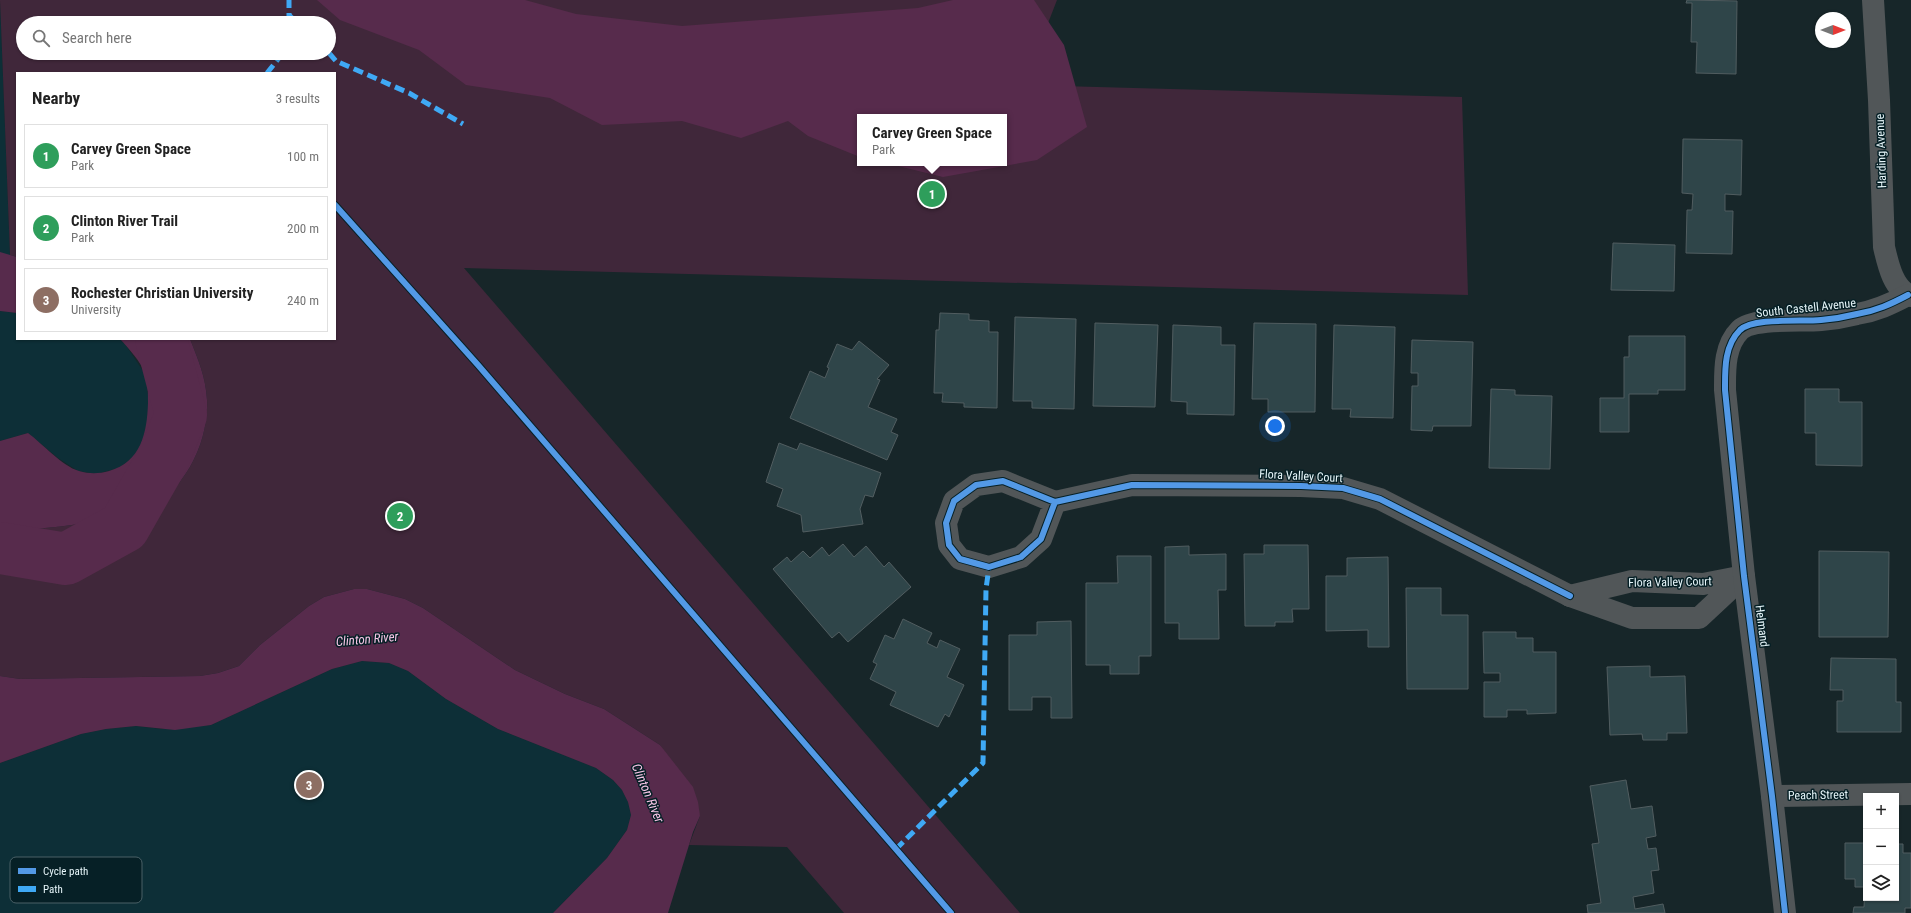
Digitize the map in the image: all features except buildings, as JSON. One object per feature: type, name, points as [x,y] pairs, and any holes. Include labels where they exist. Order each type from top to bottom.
[{"type":"street","name":"Harding Avenue","points":[[1873,0],[1880,100],[1884,247],[1888,264],[1896,283],[1909,296]]},
{"type":"street","name":"South Castell Avenue","points":[[1731,342],[1741,329],[1760,322],[1821,320],[1857,314],[1882,308],[1909,296]]},
{"type":"street","name":"Helmand","points":[[1731,342],[1725,364],[1725,390],[1744,576],[1772,796],[1785,913]]},
{"type":"street","points":[[1003,481],[1055,502],[1041,539],[1021,557],[989,567],[960,559],[950,545],[946,523],[954,501],[976,484],[1003,481]]},
{"type":"street","name":"Flora Valley Court","points":[[1055,502],[1132,485],[1301,486],[1343,488],[1380,499],[1570,596],[1632,618],[1699,618],[1744,576]]},
{"type":"street","name":"Flora Valley Court","points":[[1570,596],[1632,581],[1703,584],[1744,576]]},
{"type":"street","name":"Peach Street","points":[[1772,796],[1911,794]]},
{"type":"shaded area","points":[[0,0],[10,255],[0,255]]},
{"type":"shaded area","points":[[0,0],[1057,0],[1024,85],[1462,97],[1468,295],[464,268],[1020,913],[844,913],[787,847],[689,845],[700,816],[660,745],[604,709],[565,694],[515,670],[423,608],[405,599],[367,589],[354,589],[324,597],[309,606],[260,645],[239,666],[218,673],[200,676],[20,679],[0,676],[0,533],[75,524],[135,513],[158,502],[171,492],[191,465],[204,433],[207,416],[205,384],[199,361],[190,340],[336,340],[336,72],[16,72],[16,257],[10,255]]},
{"type":"shaded area","points":[[0,311],[16,313],[16,340],[121,340],[145,374],[148,395],[148,418],[143,441],[135,456],[119,468],[96,474],[78,471],[58,458],[28,433],[0,441]]},
{"type":"shaded area","points":[[362,661],[389,663],[408,671],[446,699],[498,729],[596,768],[613,780],[622,790],[628,802],[631,815],[627,830],[607,858],[553,913],[0,913],[0,763],[81,734],[106,729],[136,726],[162,729],[211,725],[332,669]]},
{"type":"water","points":[[317,0],[525,0],[576,14],[682,26],[918,8],[953,0],[1034,0],[1064,45],[1087,127],[1037,160],[1007,165],[1007,114],[857,114],[857,156],[808,136],[788,121],[741,138],[682,121],[602,125],[550,98],[466,85],[419,50],[340,20]]},
{"type":"water","points":[[898,166],[1004,166],[943,177]]},
{"type":"water","points":[[0,252],[16,257],[16,313],[0,311]]},
{"type":"water","points":[[121,340],[190,340],[199,361],[206,392],[207,416],[204,433],[198,449],[191,465],[182,479],[171,492],[158,502],[141,511],[90,522],[0,533],[0,441],[28,433],[66,464],[79,471],[90,473],[105,472],[120,467],[135,453],[144,435],[148,403],[145,373],[134,355]]},
{"type":"water","points":[[354,589],[367,589],[405,599],[423,608],[515,670],[565,694],[604,709],[660,745],[693,787],[698,802],[700,816],[693,832],[668,913],[553,913],[607,858],[627,830],[631,815],[628,802],[622,790],[613,780],[596,768],[498,729],[446,699],[408,671],[389,663],[362,661],[332,669],[211,725],[175,730],[136,726],[106,729],[81,734],[0,763],[0,676],[20,679],[200,676],[218,673],[239,666],[260,645],[309,606],[324,597]]},
{"type":"waterway","name":"Clinton River","points":[[0,548],[66,559],[124,527],[164,457],[181,415],[161,340]]},
{"type":"marked path","points":[[289,0],[289,16]]},
{"type":"marked path","points":[[268,72],[277,60]]},
{"type":"marked path","points":[[335,60],[409,93],[463,124]]},
{"type":"marked path","points":[[896,849],[983,763],[986,589],[989,567]]},
{"type":"cycle path","points":[[336,206],[478,365],[951,913]]},
{"type":"cycle path","points":[[1785,913],[1772,796],[1744,576],[1725,390],[1726,358],[1735,336],[1740,330],[1747,326],[1756,323],[1821,320],[1844,317],[1877,309],[1908,295]]},
{"type":"cycle path","points":[[1055,502],[1003,481],[976,485],[954,501],[946,523],[949,545],[960,559],[989,567],[1021,557],[1041,539],[1055,502],[1132,485],[1301,486],[1343,488],[1380,499],[1570,596]]},
{"type":"place","name":"Carvey Green Space","points":[[932,194]]},
{"type":"place","name":"Clinton River Trail","points":[[400,516]]},
{"type":"place","name":"Rochester Christian University","points":[[309,785]]}]
